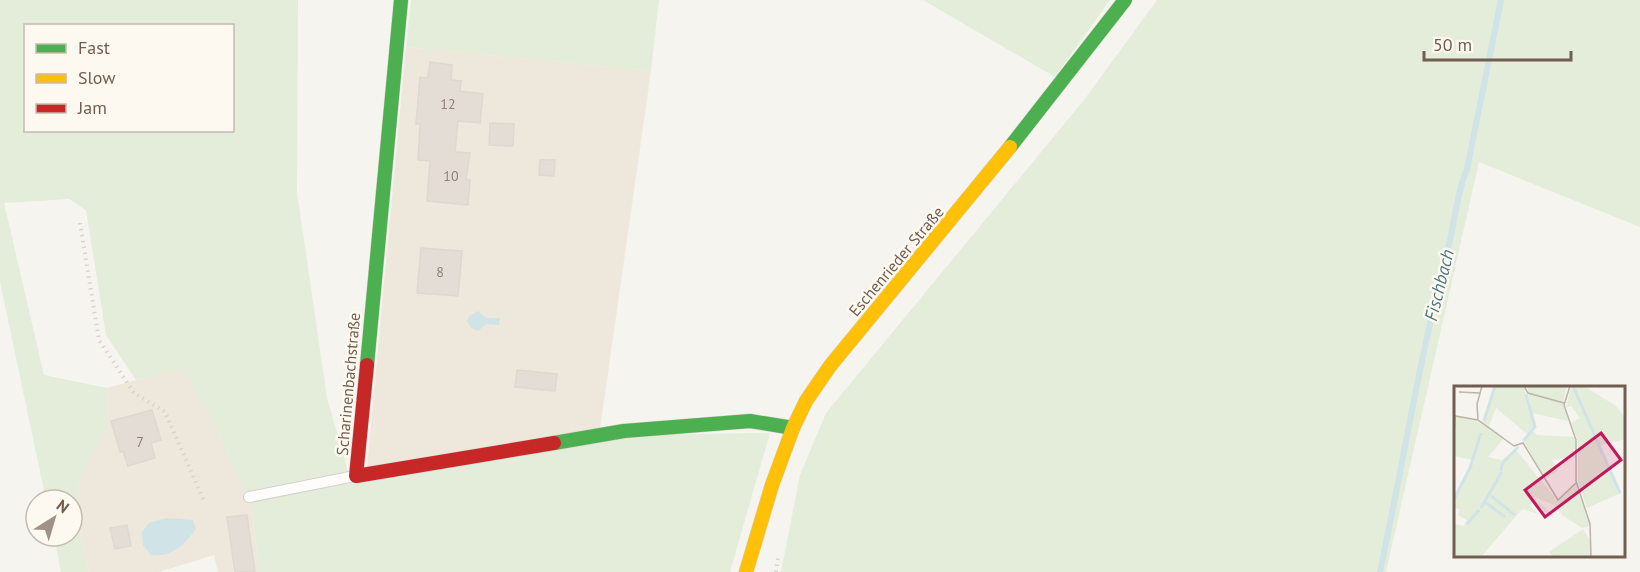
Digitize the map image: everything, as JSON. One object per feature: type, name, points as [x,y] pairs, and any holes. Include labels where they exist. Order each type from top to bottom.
[{"type":"street","name":"Scharinenbachstraße","points":[[401,0],[356,476],[624,431],[750,421],[793,428]]},
{"type":"street","name":"Eschenrieder Straße","points":[[746,572],[772,485],[793,428],[806,401],[830,366],[1050,99],[1125,0]]},
{"type":"lane","points":[[249,497],[356,476]]},
{"type":"path","points":[[80,223],[99,340],[134,393],[165,412],[205,503]]},
{"type":"shaded area","points":[[406,47],[651,71],[600,429],[367,467]]},
{"type":"shaded area","points":[[478,311],[486,318],[500,318],[499,325],[486,324],[478,331],[471,328],[467,321],[469,316]]},
{"type":"shaded area","points":[[182,368],[215,424],[252,510],[259,572],[218,572],[214,555],[159,572],[89,572],[84,548],[84,488],[79,488],[79,479],[108,425],[107,388]]},
{"type":"shaded area","points":[[167,518],[193,520],[196,529],[177,549],[165,554],[151,555],[143,545],[142,532],[149,523]]},
{"type":"green space","points":[[0,0],[298,0],[297,192],[327,398],[352,484],[625,435],[770,433],[730,572],[259,572],[252,510],[215,424],[182,369],[136,380],[106,335],[86,210],[69,199],[4,203],[44,375],[107,388],[108,425],[79,479],[79,488],[43,488],[0,282]]},
{"type":"green space","points":[[411,0],[659,0],[651,71],[406,47]]},
{"type":"green space","points":[[923,0],[1110,0],[1055,77]]},
{"type":"green space","points":[[1157,0],[1640,0],[1640,227],[1479,162],[1386,572],[781,572],[800,475],[826,413],[1084,100]]},
{"type":"green space","points":[[56,548],[84,548],[89,572],[61,572]]},
{"type":"building","points":[[430,62],[452,65],[451,80],[461,81],[460,91],[483,94],[480,123],[458,121],[455,152],[470,153],[466,179],[470,180],[468,205],[427,201],[430,161],[418,160],[420,124],[416,124],[420,77],[428,78]]},
{"type":"building","points":[[490,123],[514,124],[513,146],[489,145]]},
{"type":"building","points":[[540,160],[555,160],[554,176],[539,175]]},
{"type":"building","points":[[421,248],[462,251],[458,296],[417,293]]},
{"type":"building","points":[[517,370],[557,374],[555,391],[515,387]]},
{"type":"building","points":[[152,410],[161,440],[151,443],[155,458],[128,466],[123,451],[120,452],[111,421]]},
{"type":"building","points":[[247,515],[255,572],[235,572],[227,517]]},
{"type":"building","points":[[127,525],[131,546],[115,549],[110,528]]},
{"type":"waterway","name":"Fischbach","points":[[1380,572],[1420,369],[1458,199],[1467,169],[1501,0]]},
{"type":"traffic: fast","points":[[367,365],[401,0]]},
{"type":"traffic: fast","points":[[1010,147],[1125,0]]},
{"type":"traffic: fast","points":[[554,443],[624,431],[750,421],[793,428]]},
{"type":"traffic: slow","points":[[746,572],[772,485],[793,428],[806,401],[830,366],[1010,147]]},
{"type":"traffic: jam","points":[[367,365],[356,476],[554,443]]}]
